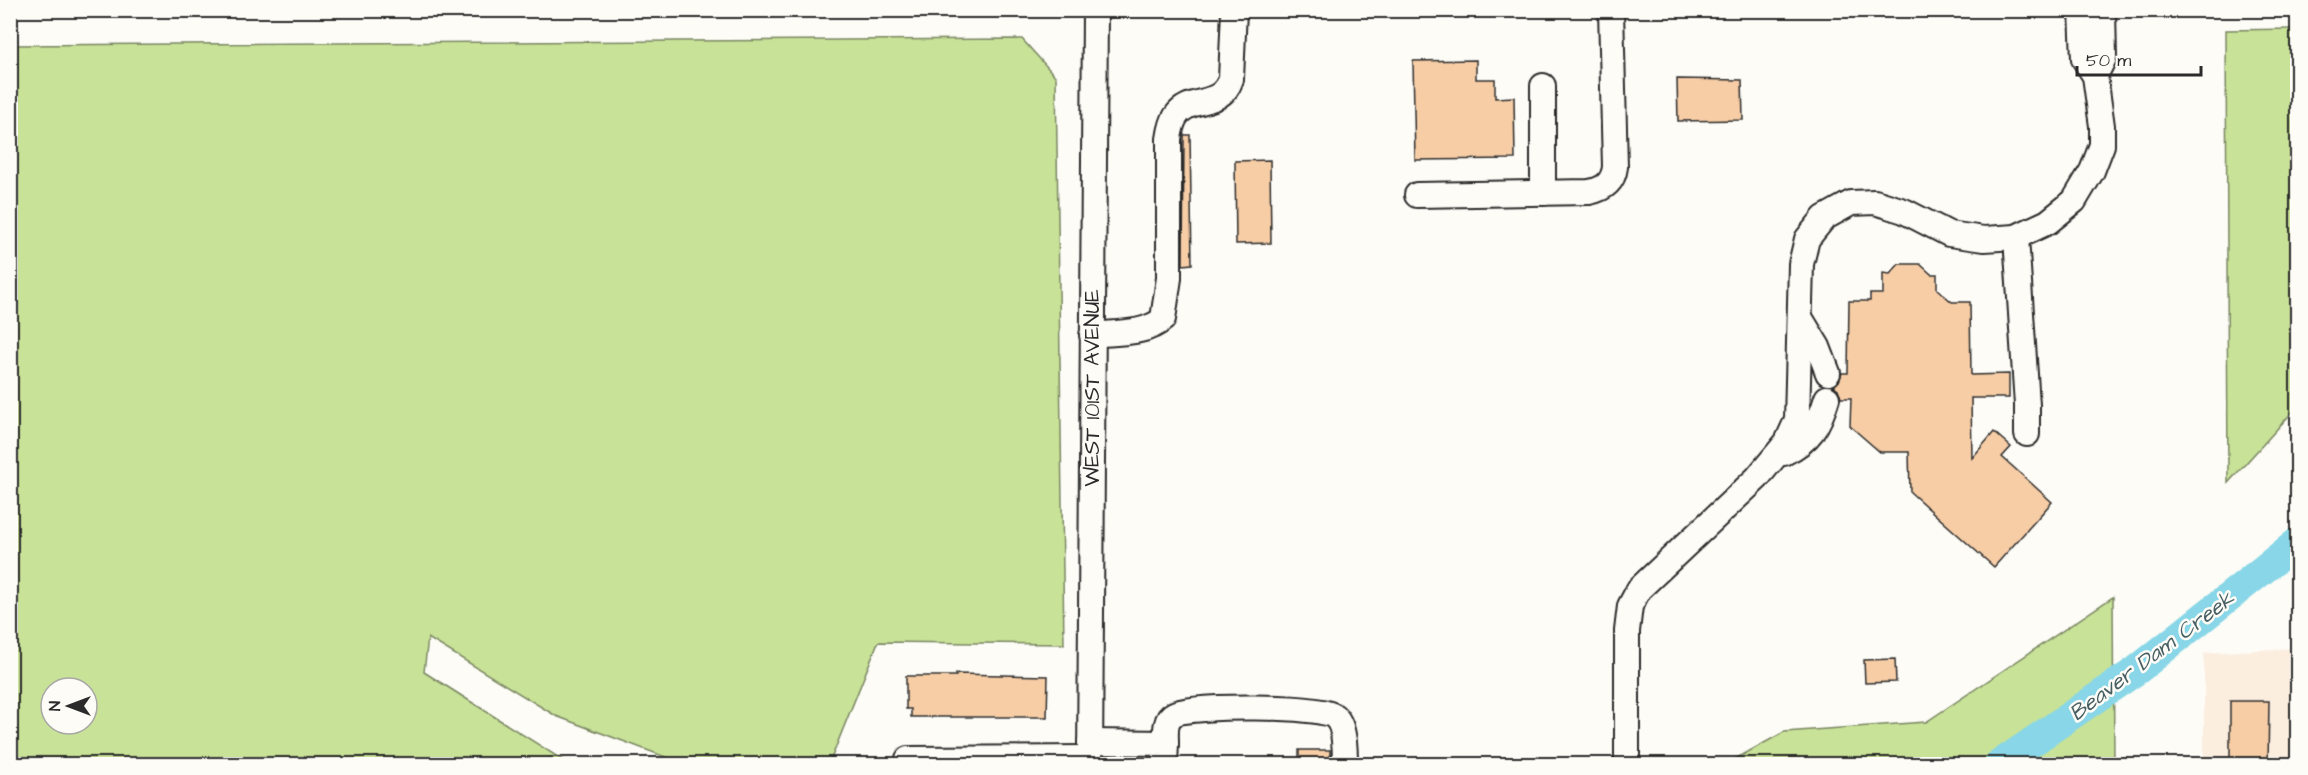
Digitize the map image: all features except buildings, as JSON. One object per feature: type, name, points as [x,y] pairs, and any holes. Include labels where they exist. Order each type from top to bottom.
[{"type":"street","name":"WEST 101ST AVENUE","points":[[1090,755],[1095,10]]},
{"type":"street","points":[[1092,335],[1141,330],[1155,326],[1163,319],[1169,278],[1169,139],[1174,118],[1183,108],[1221,96],[1228,89],[1231,80],[1234,10]]},
{"type":"street","points":[[1418,195],[1589,192],[1599,190],[1610,183],[1614,177],[1611,10]]},
{"type":"street","points":[[1627,765],[1630,606],[1639,589],[1706,528],[1774,458],[1788,442],[1797,420],[1801,264],[1807,239],[1824,218],[1851,203],[1875,202],[1905,211],[1949,234],[1984,238],[2016,237],[2048,222],[2074,201],[2092,171],[2102,145],[2102,126],[2095,76],[2084,59],[2082,10]]},
{"type":"street","points":[[2095,76],[2104,58],[2103,10]]},
{"type":"street","points":[[1543,86],[1543,193]]},
{"type":"street","points":[[2016,237],[2027,434]]},
{"type":"street","points":[[1801,319],[1818,347],[1828,373]]},
{"type":"street","points":[[1774,458],[1796,447],[1820,424],[1827,398]]},
{"type":"street","points":[[908,759],[1166,754],[1167,720],[1179,711],[1304,708],[1323,711],[1335,716],[1340,724],[1345,746],[1345,765]]},
{"type":"shaded area","points":[[2297,648],[2297,764],[2204,764],[2204,653]]},
{"type":"green space","points":[[2298,29],[2297,407],[2228,483],[2226,30]]},
{"type":"green space","points":[[1022,39],[1056,77],[1064,644],[878,642],[831,759],[809,764],[684,764],[556,716],[428,638],[424,672],[569,764],[11,764],[11,45]]},
{"type":"green space","points":[[2113,597],[2114,764],[1726,764],[1784,732],[1926,722]]},
{"type":"waterway","name":"Beaver Dam Creek","points":[[2000,764],[2137,670],[2298,542]]}]
